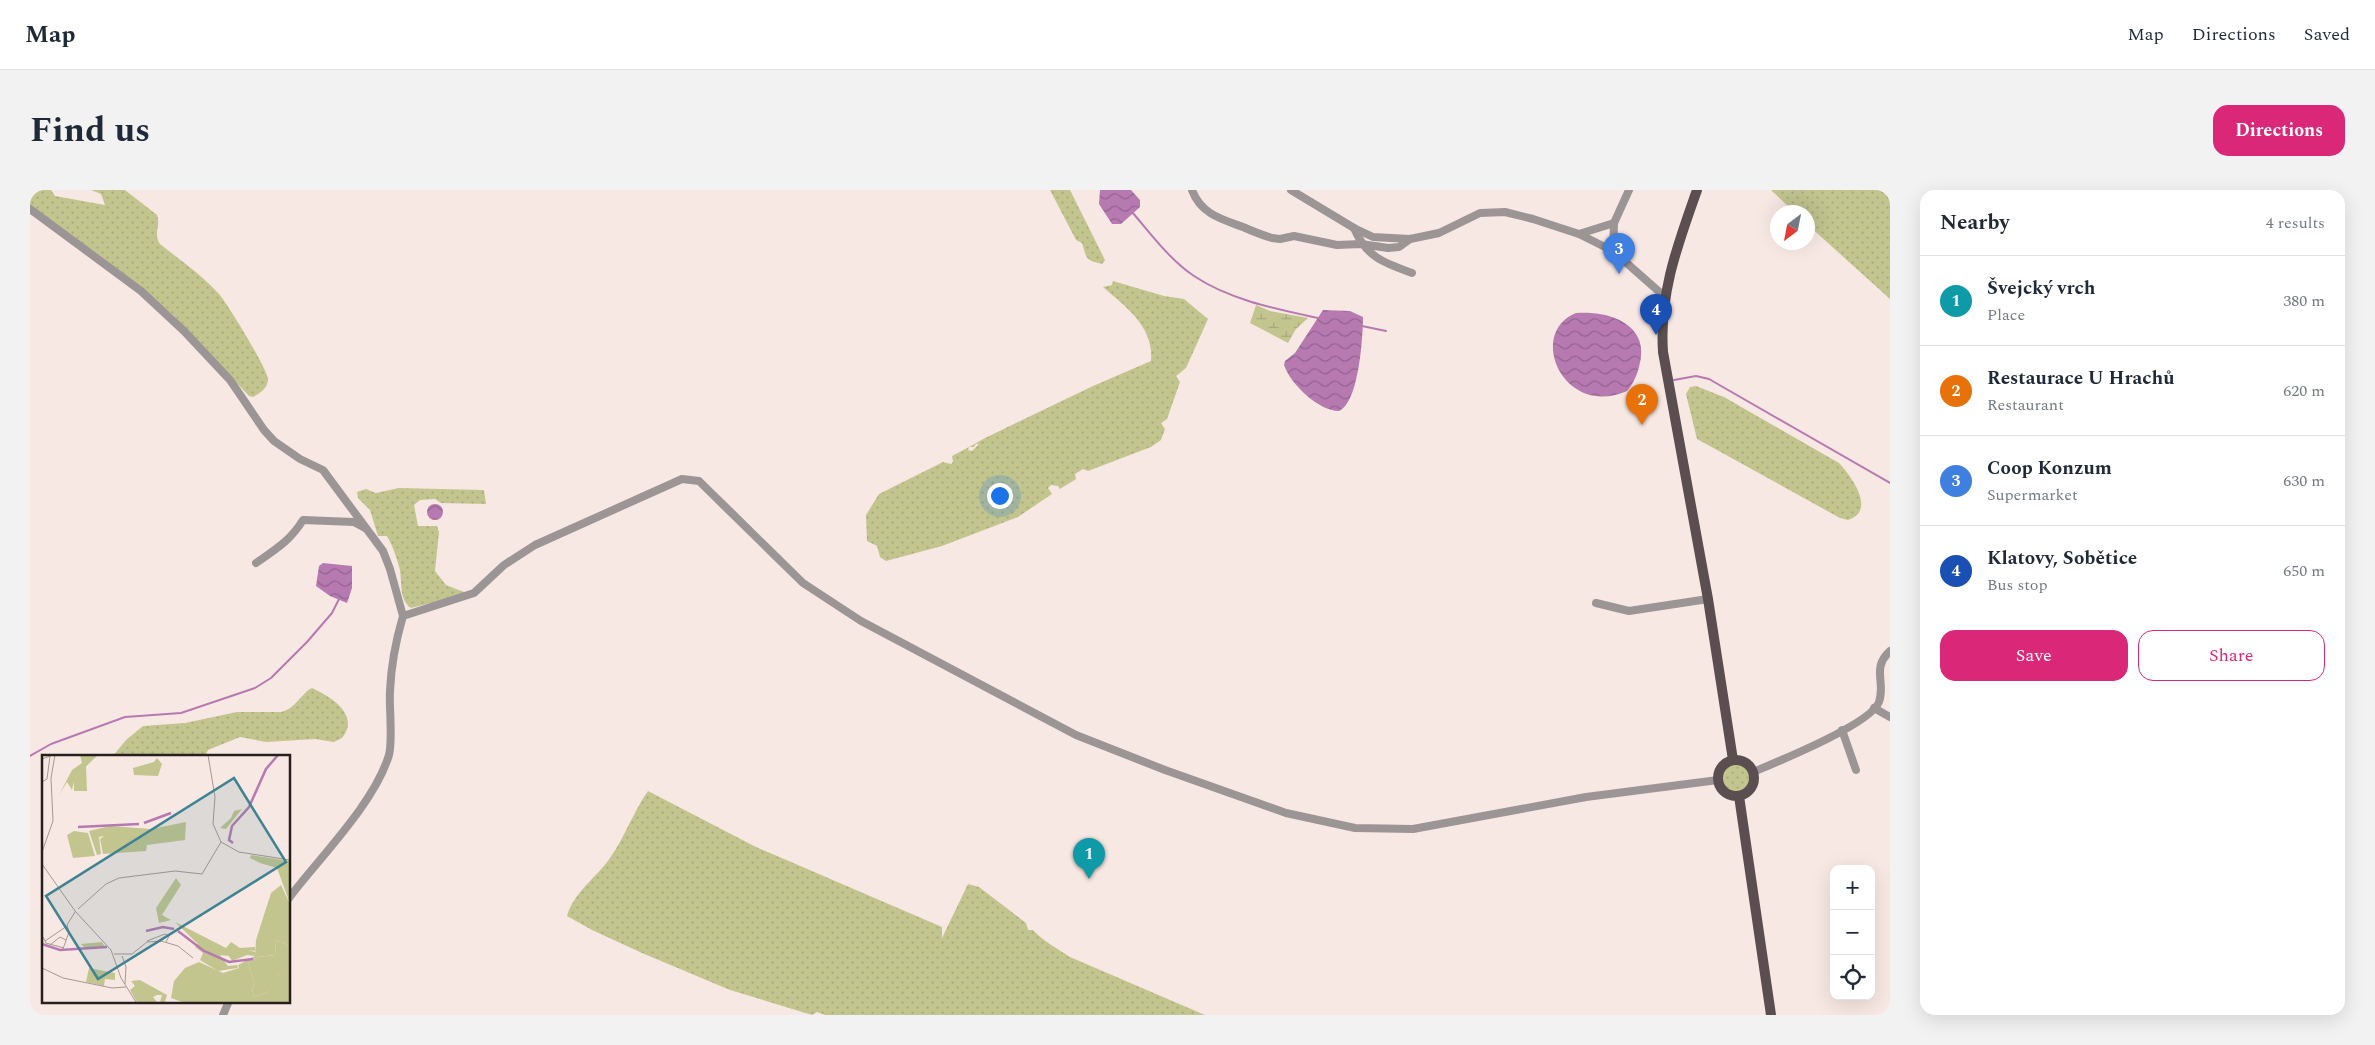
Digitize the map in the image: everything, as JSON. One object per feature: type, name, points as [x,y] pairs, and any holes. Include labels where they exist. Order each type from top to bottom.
[{"type":"main road","points":[[1697,190],[1677,245],[1664,296],[1662,339],[1664,365],[1708,599],[1733,760]]},
{"type":"main road","points":[[1733,760],[1747,763],[1753,772],[1754,780],[1751,788],[1739,796],[1726,794],[1718,780],[1722,766],[1733,760]]},
{"type":"main road","points":[[1739,796],[1771,1015]]},
{"type":"street","points":[[1192,190],[1197,200],[1208,213],[1222,221],[1280,239],[1294,236],[1337,246],[1361,244],[1388,248],[1399,246],[1410,239]]},
{"type":"street","points":[[1291,190],[1354,228],[1373,237],[1410,239],[1439,233],[1450,229],[1470,216],[1492,211],[1505,212],[1533,219],[1579,234],[1613,251],[1664,296]]},
{"type":"street","points":[[1613,251],[1614,223],[1629,190]]},
{"type":"street","points":[[30,209],[141,291],[184,330],[230,380],[264,430],[274,441],[323,470],[383,551],[390,569],[403,616],[397,638],[390,689],[390,754],[378,781],[356,813],[290,897]]},
{"type":"street","points":[[1579,234],[1614,223]]},
{"type":"street","points":[[1354,228],[1361,244],[1386,264],[1412,273]]},
{"type":"street","points":[[403,616],[474,593],[504,565],[535,545],[682,479],[690,479],[699,481],[710,490],[803,583],[861,621],[1076,735],[1165,770],[1286,813],[1355,828],[1413,829],[1586,796],[1718,780]]},
{"type":"street","points":[[256,563],[295,534],[303,520],[354,522],[367,529]]},
{"type":"street","points":[[1596,603],[1629,610],[1708,599]]},
{"type":"street","points":[[1753,772],[1842,730],[1869,715],[1879,702],[1880,667],[1884,656],[1890,652]]},
{"type":"street","points":[[1874,708],[1890,717]]},
{"type":"street","points":[[1842,730],[1856,770]]},
{"type":"street","points":[[223,1015],[229,1002]]},
{"type":"green space","points":[[30,190],[51,190],[55,196],[105,205],[101,194],[91,190],[125,190],[157,215],[157,237],[160,244],[191,268],[219,294],[247,337],[267,374],[268,380],[265,388],[253,397],[249,396],[173,315],[137,284],[30,205]]},
{"type":"green space","points":[[1050,190],[1070,190],[1105,260],[1102,264],[1088,258],[1082,243],[1076,240]]},
{"type":"green space","points":[[1771,190],[1890,190],[1890,299],[1815,231],[1815,205],[1787,205]]},
{"type":"green space","points":[[1113,281],[1164,296],[1184,299],[1208,319],[1186,368],[1176,376],[1180,382],[1167,419],[1161,423],[1165,429],[1161,440],[1151,447],[1088,471],[1083,469],[1075,474],[1076,479],[1060,489],[1058,486],[1051,485],[1048,488],[1052,494],[1018,517],[942,546],[886,561],[880,557],[877,546],[867,541],[866,515],[879,494],[943,462],[951,464],[953,462],[952,456],[985,438],[1093,386],[1151,361],[1151,349],[1143,328],[1130,311],[1103,287],[1112,285]],"holes":[[[976,444],[979,444],[972,451],[968,450],[969,447],[974,447]]]},
{"type":"green space","points":[[1256,305],[1270,311],[1308,318],[1296,329],[1288,343],[1250,323]]},
{"type":"green space","points":[[1696,386],[1724,397],[1839,463],[1850,476],[1859,493],[1861,509],[1856,516],[1848,520],[1840,518],[1697,439],[1686,394],[1690,387]]},
{"type":"green space","points":[[399,488],[484,490],[486,504],[441,503],[435,499],[420,500],[414,505],[418,526],[437,526],[439,532],[435,571],[446,585],[464,592],[462,595],[411,608],[404,600],[400,570],[391,544],[387,536],[378,536],[370,510],[358,498],[357,492],[366,489],[376,493]]},
{"type":"green space","points":[[312,688],[327,696],[341,707],[346,714],[347,730],[342,738],[334,742],[315,739],[266,742],[240,737],[208,750],[206,755],[114,755],[126,740],[143,726],[185,723],[237,712],[281,712],[291,708]]},
{"type":"green space","points":[[1736,764],[1746,768],[1750,778],[1746,788],[1736,792],[1726,788],[1722,778],[1726,768]]},
{"type":"green space","points":[[648,791],[756,847],[942,927],[942,938],[968,884],[979,887],[1026,923],[1028,930],[1033,930],[1070,957],[1205,1015],[825,1015],[817,1012],[812,1015],[730,990],[642,953],[567,916],[570,907],[580,892],[615,850]]},
{"type":"water","points":[[1100,190],[1131,190],[1140,200],[1140,207],[1121,224],[1112,224],[1099,204]]},
{"type":"water","points":[[1323,310],[1350,311],[1363,317],[1359,368],[1351,396],[1346,405],[1339,411],[1323,407],[1307,396],[1293,381],[1284,365],[1285,361],[1295,353]]},
{"type":"water","points":[[1576,313],[1602,314],[1625,323],[1634,331],[1639,340],[1641,352],[1637,373],[1627,391],[1605,397],[1585,393],[1570,384],[1559,370],[1554,354],[1554,338],[1561,323]]},
{"type":"water","points":[[435,504],[441,506],[443,512],[441,518],[435,520],[429,518],[427,512],[429,506]]},
{"type":"water","points":[[323,563],[352,566],[352,588],[347,603],[330,596],[316,586],[319,566]]},
{"type":"waterway","points":[[1132,212],[1161,246],[1185,270],[1208,284],[1254,303],[1318,318]]},
{"type":"waterway","points":[[1362,326],[1386,331]]},
{"type":"waterway","points":[[1674,380],[1696,376],[1709,379],[1890,483]]},
{"type":"waterway","points":[[30,756],[51,744],[125,717],[181,713],[255,688],[271,678],[307,642],[332,613],[339,599]]},
{"type":"place","name":"Coop Konzum","points":[[1619,274]]},
{"type":"place","name":"Klatovy, Sobětice","points":[[1656,335]]},
{"type":"place","name":"Restaurace U Hrachů","points":[[1642,425]]},
{"type":"place","name":"Švejcký vrch","points":[[1089,879]]}]
